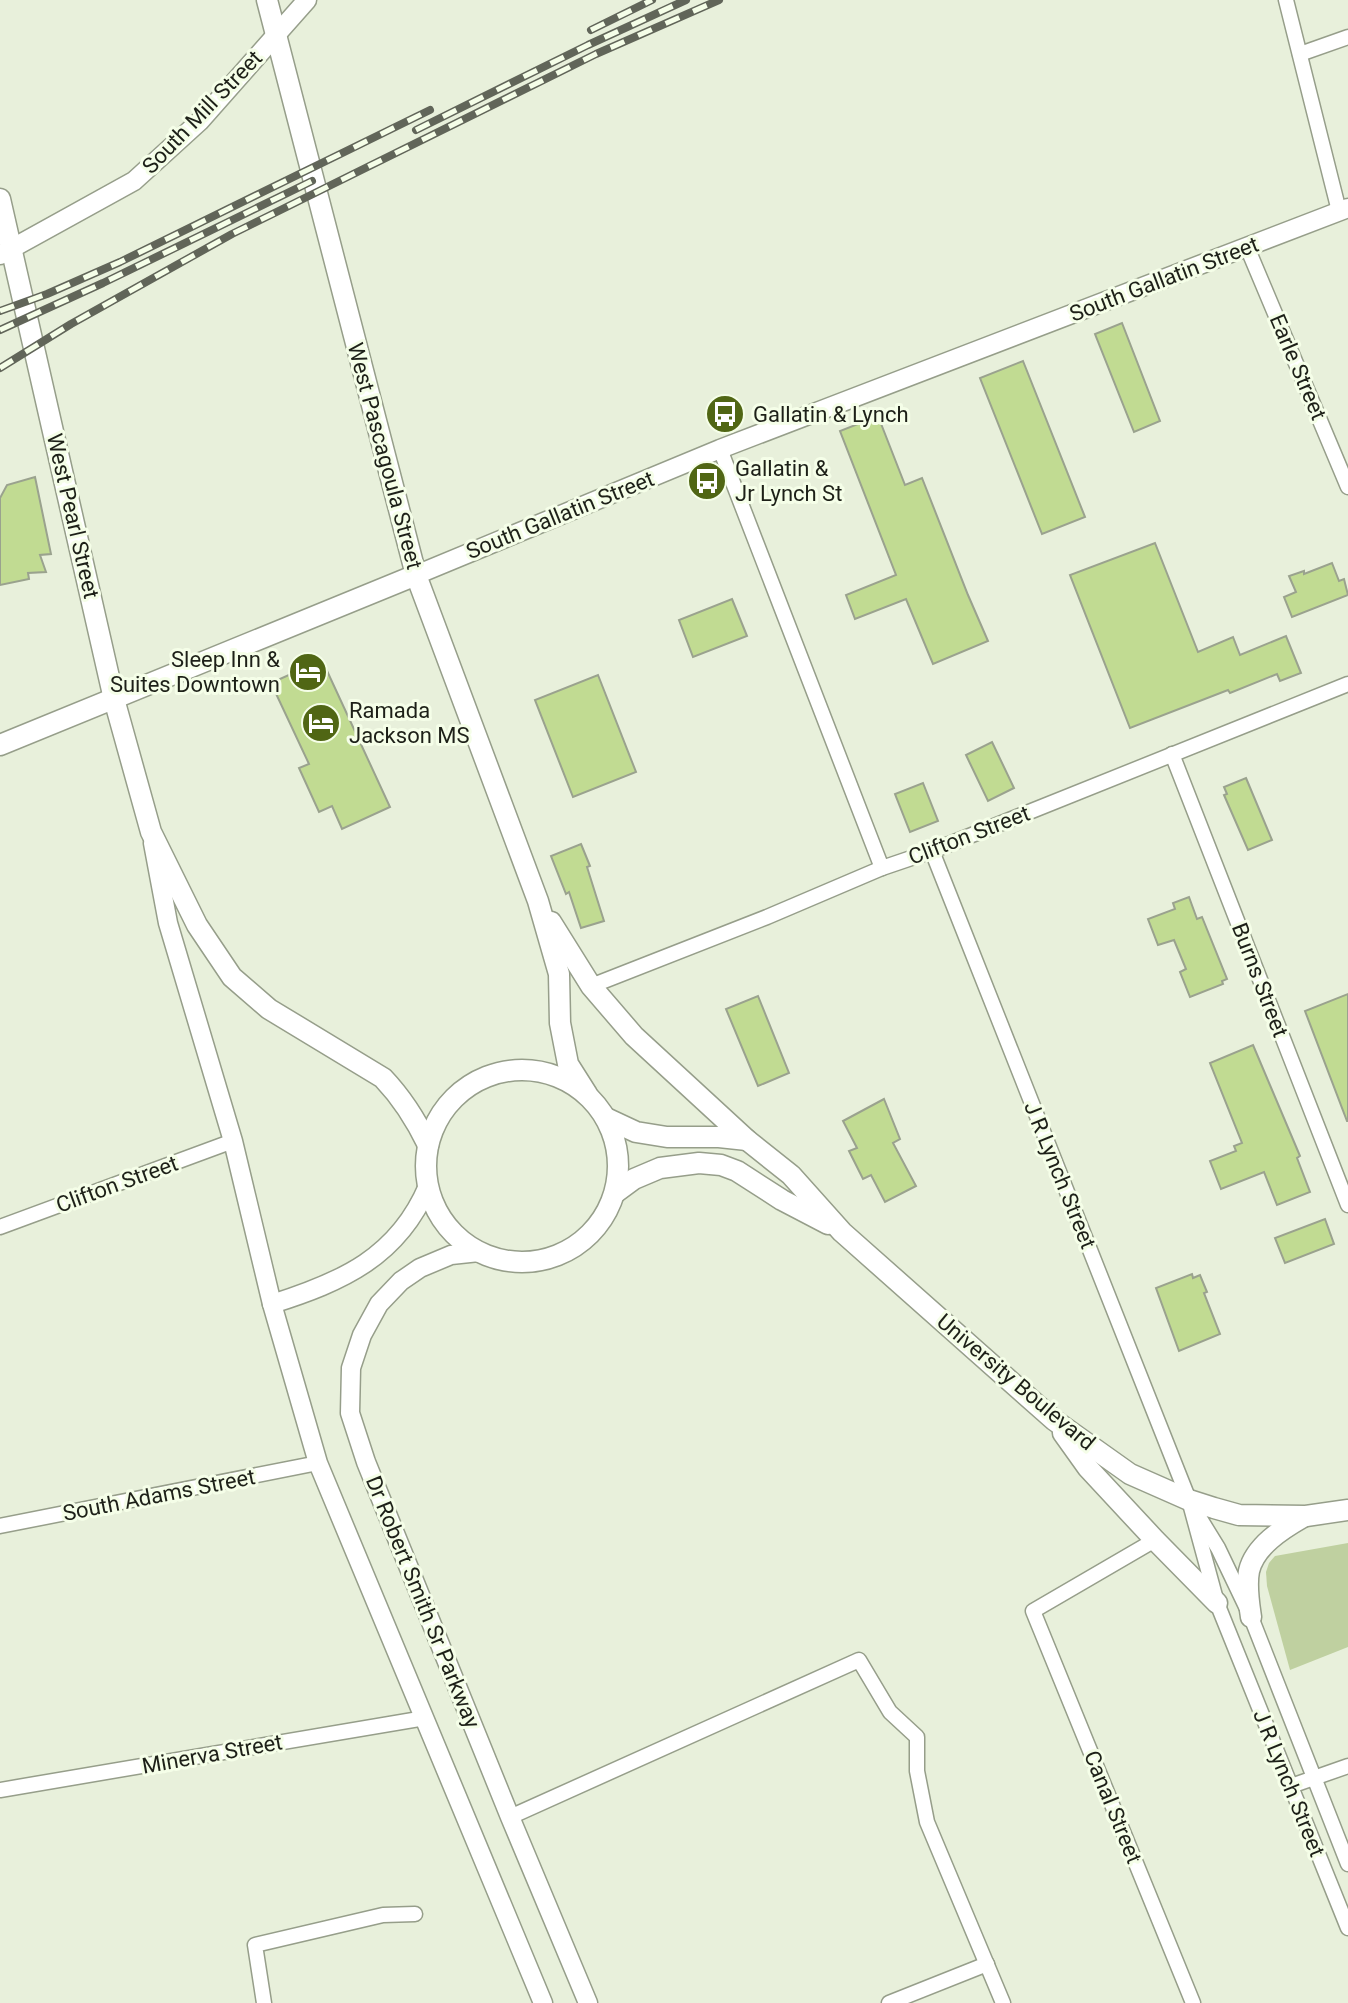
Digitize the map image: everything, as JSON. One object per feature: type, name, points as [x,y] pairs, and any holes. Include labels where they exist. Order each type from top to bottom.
[{"type":"main road","name":"West Pascagoula Street","points":[[267,0],[416,575],[538,901],[559,974],[560,1023],[568,1064],[587,1094]]},
{"type":"main road","name":"West Pearl Street","points":[[0,199],[6,252],[114,699],[151,832]]},
{"type":"main road","name":"South Gallatin Street","points":[[0,745],[416,575]]},
{"type":"main road","points":[[151,832],[197,925],[232,977],[269,1009],[383,1078],[415,1118],[428,1145]]},
{"type":"main road","name":"West Pascagoula Street","points":[[538,901],[591,986],[634,1036],[747,1140]]},
{"type":"main road","points":[[535,1070],[570,1082],[587,1094],[606,1118],[615,1139],[618,1172],[615,1193],[597,1226],[579,1244],[553,1257],[523,1262],[496,1259],[479,1252],[452,1232],[436,1209],[428,1186],[426,1165],[433,1130],[452,1100],[481,1078],[498,1072],[535,1070]]},
{"type":"main road","points":[[606,1118],[636,1132],[667,1137],[747,1140]]},
{"type":"main road","name":"University Boulevard","points":[[747,1140],[791,1175],[842,1232],[1054,1420],[1130,1474],[1189,1500],[1239,1515],[1306,1516],[1348,1510]]},
{"type":"main road","name":"University Boulevard","points":[[615,1193],[634,1179],[660,1168],[699,1163],[721,1165],[737,1171],[782,1200],[842,1232]]},
{"type":"main road","points":[[1054,1420],[1088,1468],[1217,1603]]},
{"type":"main road","points":[[1251,1617],[1248,1583],[1253,1561],[1277,1532],[1306,1516]]},
{"type":"street","name":"South Mill Street","points":[[6,252],[134,181],[200,121],[307,0]]},
{"type":"street","points":[[1286,0],[1344,210]]},
{"type":"street","points":[[1300,54],[1348,37]]},
{"type":"street","name":"South Gallatin Street","points":[[416,575],[720,449],[1344,210]]},
{"type":"street","name":"Earle Street","points":[[1247,247],[1348,487]]},
{"type":"street","points":[[720,449],[882,868]]},
{"type":"street","name":"Clifton Street","points":[[591,986],[1348,684]]},
{"type":"street","name":"Burns Street","points":[[1172,754],[1348,1205]]},
{"type":"street","name":"Dr Robert Smith Sr Parkway","points":[[151,832],[168,923],[233,1141],[272,1304],[318,1463],[543,2003]]},
{"type":"street","name":"J R Lynch Street","points":[[932,851],[1189,1500],[1217,1603],[1348,1928]]},
{"type":"street","name":"Clifton Street","points":[[0,1227],[233,1141]]},
{"type":"street","points":[[272,1304],[309,1292],[365,1264],[400,1234],[419,1208],[428,1186]]},
{"type":"street","name":"Dr Robert Smith Sr Parkway","points":[[479,1252],[451,1255],[420,1268],[401,1281],[379,1304],[362,1335],[351,1368],[350,1413],[366,1462],[588,2003]]},
{"type":"street","name":"South Adams Street","points":[[0,1526],[318,1463]]},
{"type":"street","name":"J R Lynch Street","points":[[1189,1500],[1218,1548],[1251,1617],[1348,1864]]},
{"type":"street","name":"Canal Street","points":[[1155,1540],[1033,1611],[1193,2003]]},
{"type":"street","points":[[510,1817],[859,1660],[890,1712],[917,1737],[917,1771],[927,1822],[1003,2003]]},
{"type":"street","name":"Minerva Street","points":[[0,1790],[425,1718]]},
{"type":"street","points":[[1291,1786],[1348,1766]]},
{"type":"street","points":[[264,2003],[255,1945],[383,1915],[415,1914]]},
{"type":"street","points":[[889,2003],[987,1964]]},
{"type":"green space","points":[[1348,1543],[1348,1647],[1290,1670],[1267,1586],[1269,1563],[1275,1556]]},
{"type":"building","points":[[1122,323],[1160,421],[1134,432],[1095,334]]},
{"type":"building","points":[[1023,361],[1085,517],[1042,534],[980,378]]},
{"type":"building","points":[[878,416],[905,485],[922,478],[988,641],[933,664],[906,599],[855,619],[846,595],[896,575],[840,431]]},
{"type":"building","points":[[35,477],[51,554],[40,555],[46,572],[28,573],[29,579],[0,585],[0,498],[7,485]]},
{"type":"building","points":[[1155,543],[1198,652],[1233,637],[1240,655],[1286,636],[1301,673],[1280,681],[1277,674],[1130,728],[1070,575]]},
{"type":"building","points":[[1332,563],[1339,581],[1344,579],[1348,595],[1292,617],[1284,597],[1296,592],[1289,576],[1304,571],[1304,574]]},
{"type":"building","points":[[732,599],[747,636],[693,657],[679,620]]},
{"type":"building","name":"Ramada Jackson MS","points":[[322,660],[390,807],[342,829],[332,806],[319,812],[299,768],[309,764],[271,683]]},
{"type":"building","points":[[598,675],[636,772],[573,797],[535,700]]},
{"type":"building","points":[[992,742],[1014,788],[988,801],[966,755]]},
{"type":"building","points":[[1246,778],[1272,840],[1248,850],[1224,795],[1227,794],[1224,787]]},
{"type":"building","points":[[923,783],[938,821],[910,832],[895,794]]},
{"type":"building","points":[[581,844],[604,921],[581,928],[569,892],[566,894],[551,856]]},
{"type":"building","points":[[1189,897],[1197,919],[1202,917],[1227,979],[1222,981],[1223,984],[1190,997],[1180,972],[1186,969],[1174,940],[1158,945],[1148,919],[1175,909],[1173,903]]},
{"type":"building","points":[[1348,994],[1348,1121],[1347,1121],[1305,1011]]},
{"type":"building","points":[[758,996],[789,1073],[758,1086],[726,1009]]},
{"type":"building","points":[[1253,1045],[1300,1156],[1297,1158],[1310,1192],[1277,1205],[1264,1172],[1221,1189],[1210,1161],[1236,1151],[1234,1146],[1242,1143],[1210,1063]]},
{"type":"building","points":[[884,1099],[900,1139],[893,1143],[916,1186],[885,1202],[871,1175],[863,1179],[849,1151],[857,1148],[843,1121]]},
{"type":"building","points":[[1325,1219],[1334,1244],[1285,1263],[1275,1238]]},
{"type":"building","points":[[1192,1274],[1193,1278],[1200,1275],[1220,1334],[1179,1351],[1156,1288]]},
{"type":"railway","points":[[591,30],[652,0]]},
{"type":"railway","points":[[416,130],[686,0]]},
{"type":"railway","points":[[0,368],[71,324],[232,234],[596,54],[719,0]]},
{"type":"railway","points":[[0,311],[120,262],[430,110]]},
{"type":"railway","points":[[0,330],[312,181]]},
{"type":"place","name":"Gallatin & Lynch","points":[[725,414]]},
{"type":"place","name":"Gallatin & Jr Lynch St","points":[[707,481]]},
{"type":"place","name":"Sleep Inn & Suites Downtown","points":[[308,672]]},
{"type":"place","name":"Ramada Jackson MS","points":[[321,723]]}]
